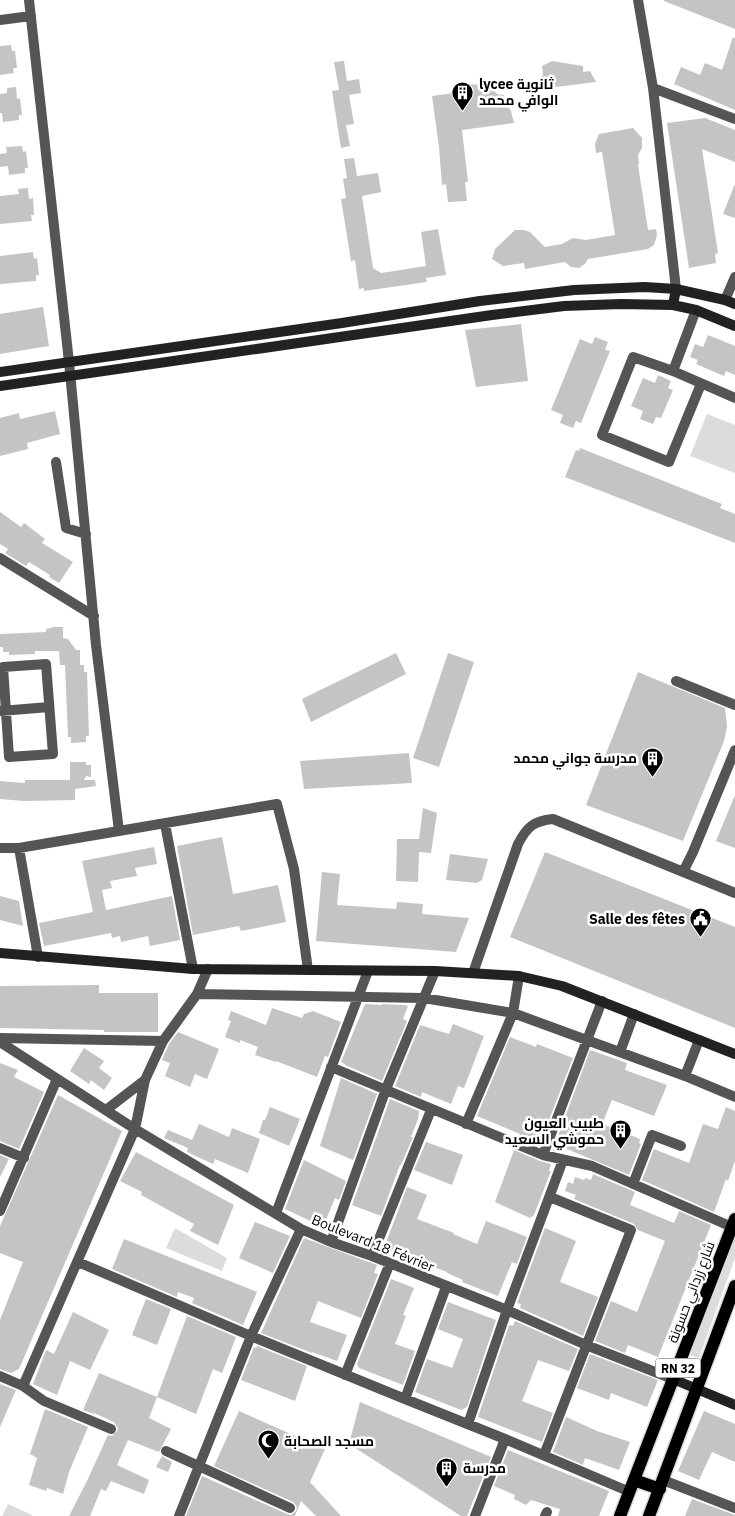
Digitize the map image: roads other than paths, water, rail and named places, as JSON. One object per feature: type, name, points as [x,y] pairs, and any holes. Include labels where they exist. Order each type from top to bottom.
[{"type":"main road","name":"شارع زرداني حسونة","points":[[620,1516],[734,1223]]},
{"type":"main road","name":"RN 32","points":[[649,1516],[735,1286]]},
{"type":"main road","points":[[632,1486],[662,1484]]},
{"type":"street","points":[[29,0],[70,362],[94,616],[119,831]]},
{"type":"street","points":[[638,0],[653,88],[676,289],[673,305]]},
{"type":"street","points":[[0,20],[31,16]]},
{"type":"street","points":[[653,88],[735,120]]},
{"type":"street","points":[[0,372],[342,323],[480,301],[566,291],[622,288],[676,289],[730,302],[735,277]]},
{"type":"street","points":[[621,304],[622,288]]},
{"type":"street","points":[[480,301],[482,316]]},
{"type":"street","points":[[0,386],[227,352],[564,306],[673,305],[696,310],[735,326]]},
{"type":"street","points":[[672,371],[696,310]]},
{"type":"street","points":[[342,323],[344,337]]},
{"type":"street","points":[[226,339],[227,352]]},
{"type":"street","points":[[700,384],[669,462],[602,435],[633,357],[672,371],[735,398]]},
{"type":"street","points":[[56,462],[66,528],[86,534]]},
{"type":"street","points":[[0,558],[94,616]]},
{"type":"street","points":[[46,664],[49,707],[53,754],[9,757],[3,711],[3,668],[46,664]]},
{"type":"street","points":[[676,681],[735,705]]},
{"type":"street","points":[[3,711],[49,707]]},
{"type":"street","points":[[684,872],[735,750]]},
{"type":"street","points":[[0,848],[19,848],[277,804],[294,870],[308,970]]},
{"type":"street","points":[[473,973],[518,844],[529,827],[539,821],[553,819],[735,893]]},
{"type":"street","points":[[165,824],[194,969]]},
{"type":"street","points":[[19,848],[38,957]]},
{"type":"street","points":[[0,953],[194,969],[435,971],[519,976],[562,986],[735,1054]]},
{"type":"street","points":[[23,1386],[134,1129],[145,1080],[163,1041],[197,994],[208,969]]},
{"type":"street","points":[[276,1213],[368,971]]},
{"type":"street","points":[[331,1242],[386,1089],[435,971]]},
{"type":"street","points":[[466,1124],[513,1013],[519,976]]},
{"type":"street","points":[[197,994],[424,998],[513,1013],[685,1076],[735,1097]]},
{"type":"street","points":[[543,1155],[602,1001]]},
{"type":"street","points":[[620,1052],[634,1014]]},
{"type":"street","points":[[0,1038],[163,1041]]},
{"type":"street","points":[[685,1076],[699,1040]]},
{"type":"street","name":"Boulevard 18 Février","points":[[0,1042],[134,1129],[300,1229],[507,1310],[586,1345],[735,1405]]},
{"type":"street","points":[[332,1067],[543,1155],[592,1166],[734,1223]]},
{"type":"street","points":[[0,1211],[57,1079]]},
{"type":"street","points":[[106,1110],[145,1080]]},
{"type":"street","points":[[372,1256],[432,1110]]},
{"type":"street","points":[[633,1184],[652,1135],[681,1146]]},
{"type":"street","points":[[0,1148],[24,1158]]},
{"type":"street","points":[[468,1424],[507,1310],[564,1160]]},
{"type":"street","points":[[544,1456],[631,1230],[550,1197]]},
{"type":"street","points":[[179,1516],[251,1336],[300,1229]]},
{"type":"street","points":[[78,1262],[345,1375],[506,1438],[544,1456],[632,1486]]},
{"type":"street","points":[[345,1375],[390,1263]]},
{"type":"street","points":[[404,1399],[446,1287]]},
{"type":"street","points":[[0,1376],[23,1386],[44,1401],[111,1429]]},
{"type":"street","points":[[478,1515],[506,1438]]},
{"type":"street","points":[[166,1451],[290,1508]]},
{"type":"street","points":[[662,1484],[735,1508]]},
{"type":"place","name":"lycee ثانوية الوافي محمد","points":[[463,111]]},
{"type":"place","name":"مدرسة جواني محمد","points":[[653,777]]},
{"type":"place","name":"Salle des fêtes","points":[[701,938]]},
{"type":"place","name":"طبيب العيون حموشي السعيد","points":[[620,1150]]},
{"type":"place","name":"مسجد الصحابة","points":[[268,1460]]},
{"type":"place","name":"مدرسة","points":[[447,1487]]}]
